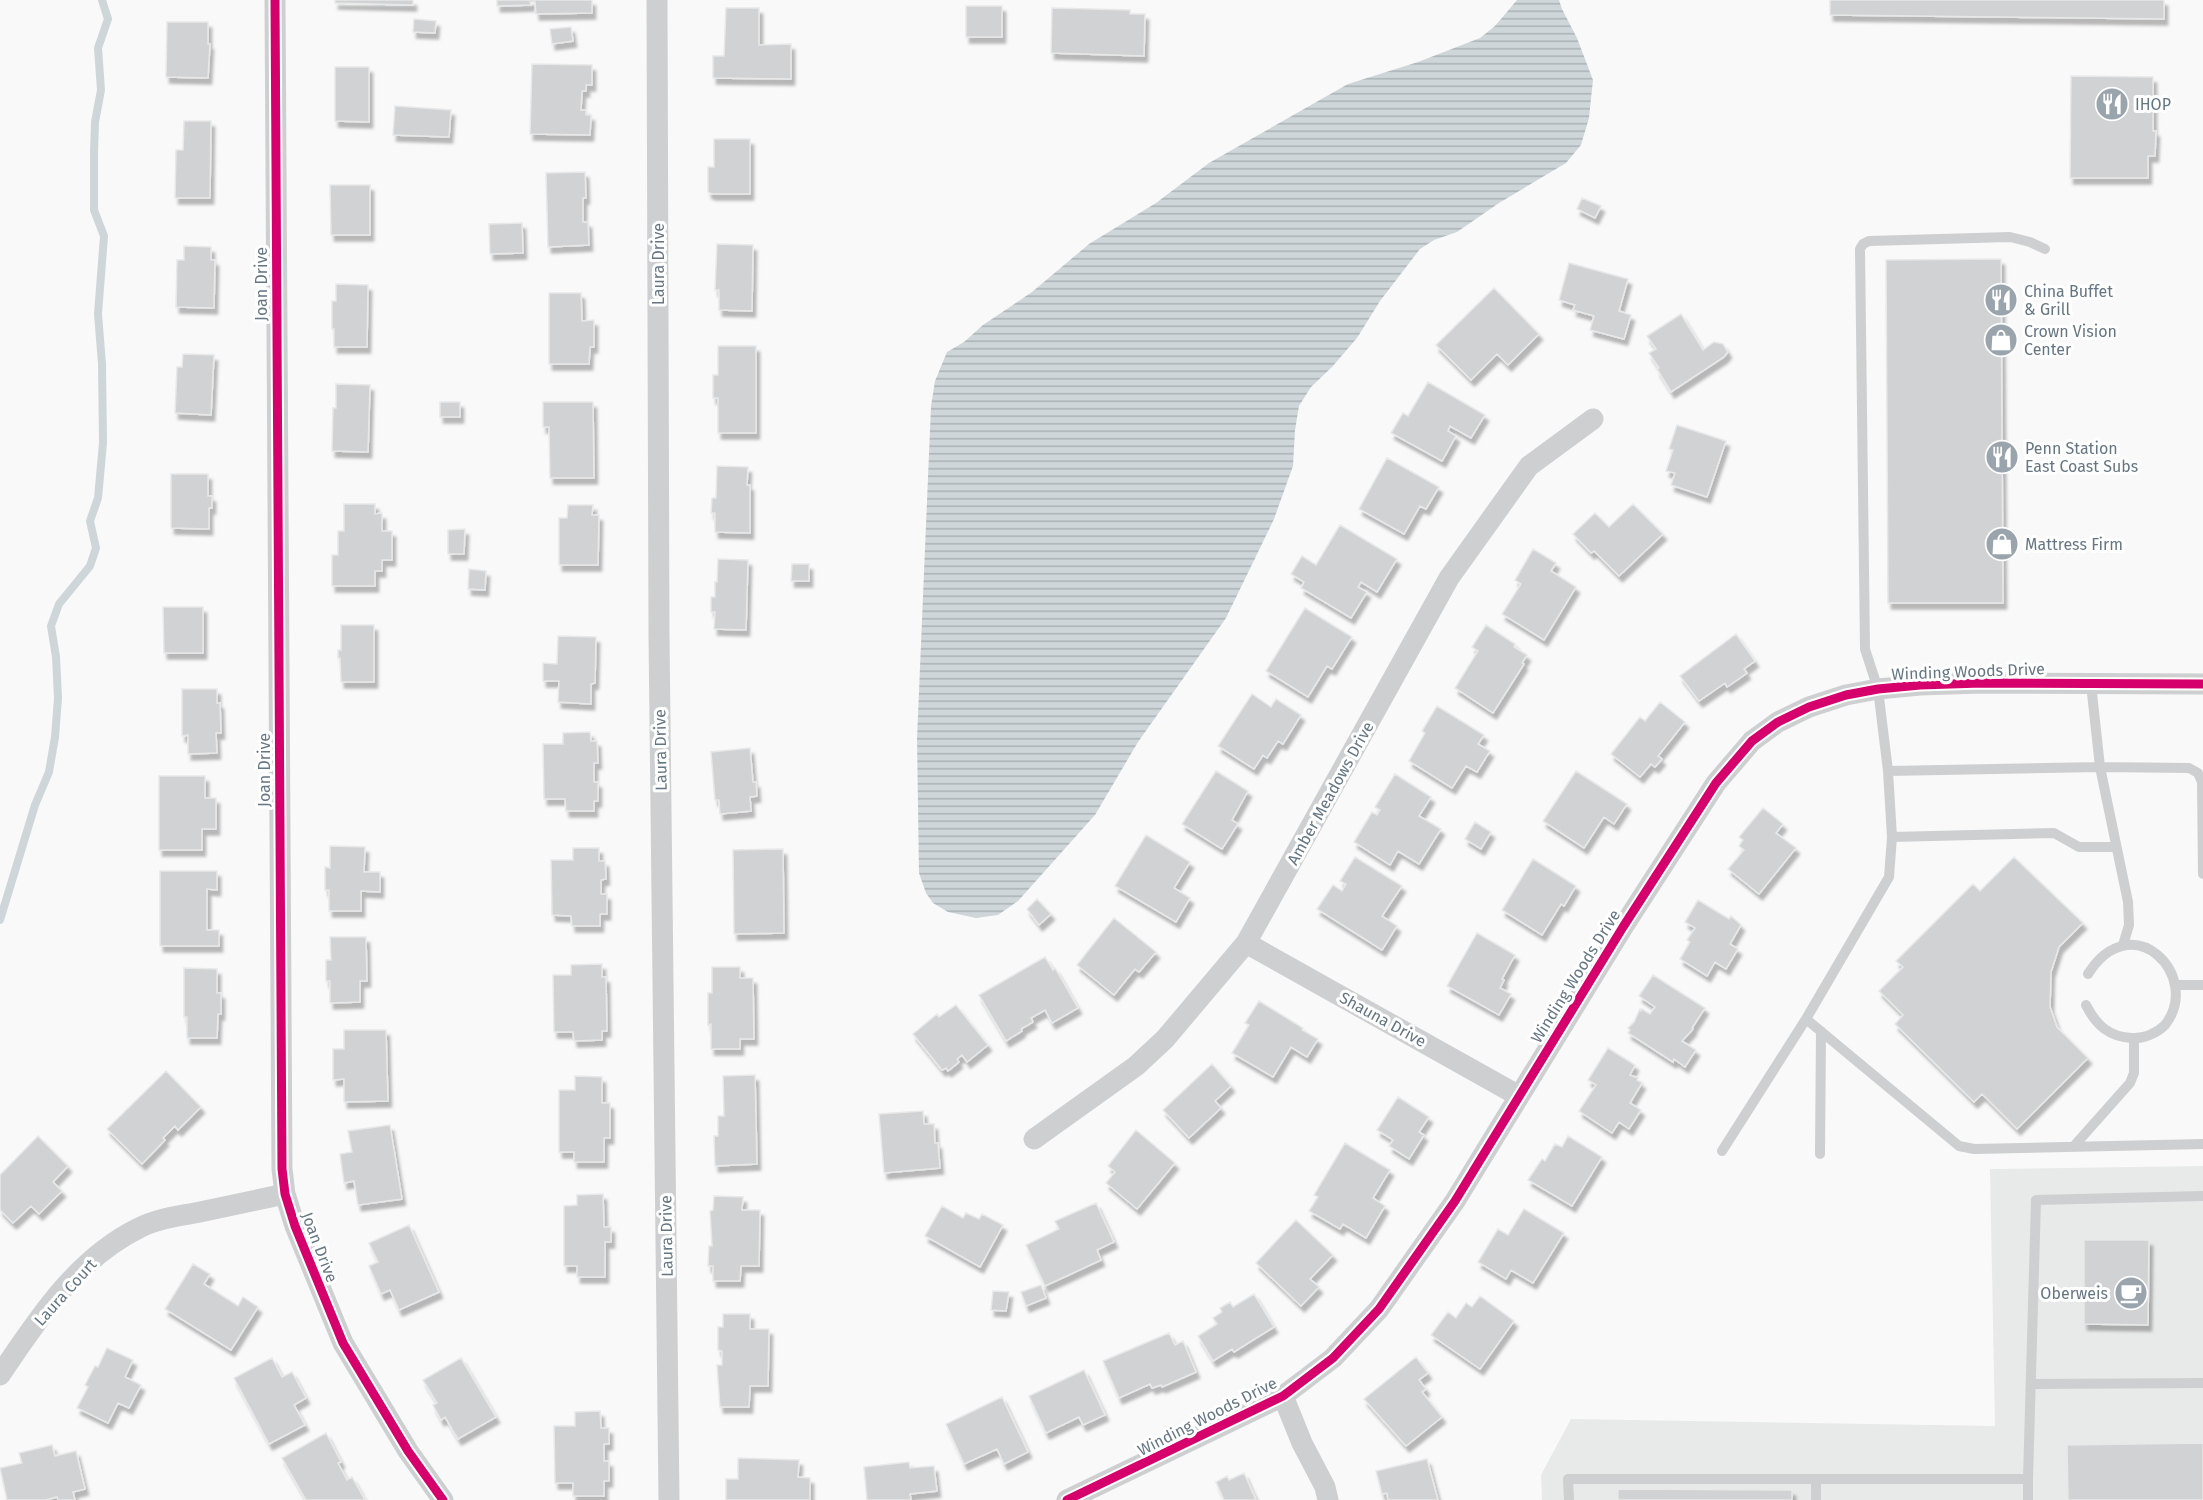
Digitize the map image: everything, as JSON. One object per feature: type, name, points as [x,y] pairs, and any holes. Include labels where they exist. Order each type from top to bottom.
[{"type":"street","name":"Joan Drive","points":[[275,0],[282,1169],[285,1194],[294,1226],[343,1343],[408,1451],[443,1500]]},
{"type":"street","name":"Laura Drive","points":[[657,0],[659,636],[669,1500]]},
{"type":"street","name":"Amber Meadows Drive","points":[[1034,1139],[1148,1055],[1165,1039],[1246,943],[1449,578],[1529,466],[1593,419]]},
{"type":"street","name":"Winding Woods Drive","points":[[1067,1500],[1283,1396],[1333,1358],[1379,1309],[1455,1201],[1623,927],[1716,783],[1752,741],[1778,722],[1809,707],[1846,695],[1920,685],[2203,684]]},
{"type":"street","name":"Shauna Drive","points":[[1246,943],[1519,1096]]},
{"type":"street","name":"Laura Court","points":[[0,1375],[42,1313],[84,1266],[109,1245],[140,1227],[165,1218],[285,1194]]},
{"type":"street","points":[[1283,1396],[1302,1443],[1325,1487],[1328,1500]]},
{"type":"lane","points":[[1722,1151],[1806,1019],[1889,877],[1892,837],[1888,771],[1878,689],[1865,650],[1860,249],[1869,241],[2010,237],[2045,249]]},
{"type":"lane","points":[[2091,684],[2100,767],[2128,902],[2129,926],[2123,945]]},
{"type":"lane","points":[[1888,771],[2100,767],[2189,768],[2198,772],[2202,782],[2203,874]]},
{"type":"lane","points":[[1892,837],[2054,832],[2079,847],[2116,847]]},
{"type":"lane","points":[[2086,1005],[2093,1019],[2104,1030],[2119,1037],[2134,1039],[2150,1035],[2163,1027],[2173,1015],[2178,1001],[2179,985],[2174,971],[2166,958],[2153,949],[2138,945],[2123,945],[2108,950],[2096,960],[2088,974]]},
{"type":"lane","points":[[2179,985],[2203,985]]},
{"type":"lane","points":[[1806,1019],[1959,1146],[1974,1149],[2203,1144]]},
{"type":"lane","points":[[1820,1154],[1821,1031]]},
{"type":"lane","points":[[2074,1146],[2130,1083],[2134,1073],[2134,1039]]},
{"type":"lane","points":[[2028,1500],[2036,1200],[2203,1196]]},
{"type":"lane","points":[[2031,1384],[2203,1383]]},
{"type":"lane","points":[[1569,1500],[1568,1479],[2028,1479]]},
{"type":"lane","points":[[1816,1479],[1816,1500]]},
{"type":"shaded area","points":[[1517,0],[1559,0],[1577,38],[1593,80],[1589,118],[1581,145],[1566,163],[1499,203],[1457,232],[1434,240],[1420,249],[1380,301],[1357,338],[1311,387],[1299,406],[1293,466],[1274,519],[1226,618],[1138,742],[1095,815],[1018,901],[998,915],[976,918],[948,912],[933,903],[926,893],[919,873],[917,739],[931,406],[935,381],[947,352],[1032,292],[1089,244],[1156,203],[1209,163],[1348,84],[1418,62],[1480,38],[1495,26]]},
{"type":"shaded area","points":[[2203,1166],[2203,1500],[1542,1500],[1541,1475],[1571,1419],[1995,1426],[1990,1169]]},
{"type":"building","points":[[335,0],[413,0],[413,5],[335,3]]},
{"type":"building","points":[[497,0],[592,0],[592,13],[536,14],[535,2],[530,2],[531,5],[497,6]]},
{"type":"building","points":[[1830,0],[2164,0],[2164,19],[1830,15]]},
{"type":"building","points":[[966,6],[1002,6],[1002,37],[966,37]]},
{"type":"building","points":[[726,8],[759,8],[759,45],[791,44],[791,79],[713,78],[713,56],[724,56]]},
{"type":"building","points":[[1052,8],[1130,10],[1130,14],[1145,14],[1144,56],[1051,53]]},
{"type":"building","points":[[414,19],[436,21],[435,33],[413,32]]},
{"type":"building","points":[[167,22],[208,22],[208,44],[210,44],[208,78],[166,77]]},
{"type":"building","points":[[571,27],[573,41],[552,44],[550,29]]},
{"type":"building","points":[[532,64],[592,65],[592,85],[586,85],[586,91],[582,91],[581,110],[586,110],[586,115],[591,115],[590,135],[530,134]]},
{"type":"building","points":[[335,67],[369,67],[369,122],[335,121]]},
{"type":"building","name":"IHOP","points":[[2071,76],[2153,77],[2155,156],[2148,156],[2148,178],[2070,178]]},
{"type":"building","points":[[395,106],[451,110],[449,137],[393,135]]},
{"type":"building","points":[[184,121],[211,121],[210,198],[175,198],[176,150],[183,150]]},
{"type":"building","points":[[714,139],[750,139],[750,194],[712,194],[708,192],[708,167],[714,167]]},
{"type":"building","points":[[585,172],[586,198],[583,198],[583,222],[588,222],[589,245],[548,247],[546,173]]},
{"type":"building","points":[[330,185],[370,185],[370,235],[331,235]]},
{"type":"building","points":[[1582,198],[1601,206],[1595,218],[1577,209]]},
{"type":"building","points":[[522,223],[523,253],[490,254],[489,224]]},
{"type":"building","points":[[717,244],[753,245],[752,311],[719,310],[719,290],[715,290]]},
{"type":"building","points":[[184,246],[211,247],[211,260],[215,260],[214,308],[176,307],[177,260],[184,260]]},
{"type":"building","points":[[2001,259],[2003,603],[1888,603],[1886,260]]},
{"type":"building","points":[[1569,263],[1628,279],[1619,311],[1631,315],[1624,339],[1590,330],[1594,316],[1573,310],[1575,305],[1559,300]]},
{"type":"building","points":[[336,284],[368,285],[367,347],[334,347],[332,301],[336,301]]},
{"type":"building","points":[[1494,288],[1539,334],[1508,365],[1497,354],[1471,380],[1436,345]]},
{"type":"building","points":[[549,293],[581,293],[582,321],[594,320],[594,347],[590,347],[589,364],[549,364]]},
{"type":"building","points":[[1681,314],[1703,350],[1714,342],[1723,344],[1728,352],[1671,392],[1649,353],[1656,349],[1647,336]]},
{"type":"building","points":[[718,346],[756,346],[756,433],[718,433],[718,398],[713,398],[713,375],[718,375]]},
{"type":"building","points":[[183,354],[214,355],[211,415],[175,413],[177,367],[182,367]]},
{"type":"building","points":[[1428,382],[1485,415],[1471,438],[1450,426],[1448,431],[1456,436],[1442,461],[1391,433],[1403,413],[1408,416]]},
{"type":"building","points":[[336,384],[370,385],[368,452],[332,451]]},
{"type":"building","points":[[440,402],[460,402],[460,417],[440,417]]},
{"type":"building","points":[[543,402],[593,402],[594,478],[550,478],[549,427],[543,427]]},
{"type":"building","points":[[1677,425],[1726,441],[1707,497],[1671,485],[1675,473],[1666,471],[1673,450],[1669,449]]},
{"type":"building","points":[[1387,458],[1439,487],[1426,509],[1420,506],[1404,534],[1359,509]]},
{"type":"building","points":[[717,466],[748,467],[750,533],[715,532],[715,513],[711,513],[712,498],[716,498]]},
{"type":"building","points":[[171,474],[208,474],[208,496],[212,496],[212,508],[209,508],[209,529],[171,528]]},
{"type":"building","points":[[344,504],[375,504],[375,514],[382,513],[382,531],[392,531],[392,560],[382,560],[382,571],[375,571],[375,586],[332,586],[332,555],[338,555],[338,531],[344,531]]},
{"type":"building","points":[[1633,504],[1663,534],[1619,576],[1594,551],[1591,553],[1573,534],[1595,513],[1609,527]]},
{"type":"building","points":[[568,505],[593,505],[592,515],[599,515],[598,565],[559,565],[559,518],[567,518]]},
{"type":"building","points":[[1340,525],[1397,559],[1377,592],[1361,582],[1358,587],[1367,592],[1351,618],[1301,588],[1304,582],[1291,574],[1302,556],[1316,565]]},
{"type":"building","points":[[465,529],[464,554],[448,554],[448,530]]},
{"type":"building","points":[[1533,549],[1556,563],[1551,571],[1576,587],[1544,640],[1502,614],[1521,584],[1515,580]]},
{"type":"building","points":[[718,559],[748,560],[746,630],[714,629],[715,612],[711,612],[711,597],[715,597]]},
{"type":"building","points":[[792,564],[809,564],[809,581],[791,581]]},
{"type":"building","points":[[469,569],[486,571],[485,590],[468,589]]},
{"type":"building","points":[[163,607],[203,607],[203,653],[164,653]]},
{"type":"building","points":[[1305,608],[1352,637],[1332,669],[1327,666],[1308,697],[1266,671]]},
{"type":"building","points":[[341,625],[374,625],[374,682],[341,682],[338,650],[341,650]]},
{"type":"building","points":[[1486,625],[1527,655],[1522,663],[1524,664],[1493,713],[1455,688],[1478,651],[1472,647]]},
{"type":"building","points":[[1736,634],[1755,661],[1744,669],[1747,673],[1727,687],[1725,683],[1699,701],[1680,676]]},
{"type":"building","points":[[558,636],[596,637],[595,683],[591,684],[591,704],[558,702],[559,681],[543,681],[543,663],[557,664]]},
{"type":"building","points":[[182,689],[217,689],[221,733],[216,733],[217,753],[188,754],[188,735],[182,736]]},
{"type":"building","points":[[1252,694],[1271,707],[1276,699],[1301,715],[1283,744],[1278,741],[1267,758],[1263,755],[1254,769],[1218,746]]},
{"type":"building","points":[[1660,702],[1685,722],[1658,756],[1662,759],[1655,767],[1651,764],[1640,777],[1611,754],[1640,717],[1645,721]]},
{"type":"building","points":[[1437,706],[1484,735],[1478,744],[1490,751],[1477,772],[1466,766],[1452,788],[1409,761],[1425,733],[1422,731]]},
{"type":"building","points":[[590,732],[591,741],[597,741],[598,763],[594,763],[594,782],[598,782],[598,801],[594,801],[594,811],[566,811],[565,799],[544,799],[543,744],[563,744],[563,733]]},
{"type":"building","points":[[750,748],[753,782],[756,782],[757,796],[750,797],[751,811],[720,814],[719,800],[715,800],[711,752]]},
{"type":"building","points":[[1216,771],[1248,791],[1232,820],[1238,824],[1222,849],[1182,824]]},
{"type":"building","points":[[1576,771],[1627,804],[1614,824],[1604,817],[1584,848],[1543,821]]},
{"type":"building","points":[[1395,774],[1431,797],[1419,816],[1441,829],[1419,864],[1398,851],[1390,865],[1354,842],[1372,812],[1377,815],[1380,810],[1375,807]]},
{"type":"building","points":[[159,776],[205,776],[205,798],[216,798],[216,829],[202,829],[202,850],[159,850]]},
{"type":"building","points":[[1763,808],[1783,824],[1776,833],[1796,848],[1759,894],[1728,869],[1744,850],[1739,846],[1743,840],[1739,837]]},
{"type":"building","points":[[1475,822],[1491,832],[1481,849],[1465,839]]},
{"type":"building","points":[[1146,835],[1190,862],[1174,888],[1190,898],[1176,922],[1115,886]]},
{"type":"building","points":[[330,846],[365,847],[364,872],[380,872],[380,892],[361,891],[361,911],[329,911],[329,890],[325,890],[325,867],[330,868]]},
{"type":"building","points":[[573,848],[599,848],[599,861],[605,861],[606,879],[601,880],[601,894],[607,894],[607,914],[600,914],[600,926],[572,926],[571,916],[552,915],[551,860],[573,860]]},
{"type":"building","points":[[783,849],[784,933],[734,934],[733,850]]},
{"type":"building","points":[[1355,857],[1402,886],[1382,916],[1397,926],[1382,950],[1317,909],[1333,885],[1342,891],[1346,884],[1340,881]]},
{"type":"building","points":[[2014,857],[2083,923],[2059,947],[2051,972],[2050,1007],[2057,1027],[2088,1058],[2017,1129],[1982,1094],[1974,1102],[1895,1024],[1903,1015],[1879,991],[1903,967],[1896,961],[1973,884],[1980,891]]},
{"type":"building","points":[[1533,859],[1576,886],[1564,906],[1561,904],[1542,935],[1502,910]]},
{"type":"building","points":[[160,871],[217,871],[217,890],[207,889],[207,930],[219,930],[219,946],[160,946]]},
{"type":"building","points":[[1037,899],[1051,914],[1039,925],[1027,909]]},
{"type":"building","points":[[1698,900],[1729,919],[1731,916],[1741,925],[1730,944],[1738,949],[1726,969],[1715,962],[1707,976],[1680,959],[1690,942],[1687,940],[1695,928],[1685,922]]},
{"type":"building","points":[[1114,918],[1156,952],[1139,972],[1135,969],[1114,995],[1077,965]]},
{"type":"building","points":[[1477,933],[1515,955],[1502,979],[1504,980],[1500,988],[1511,994],[1499,1015],[1447,986]]},
{"type":"building","points":[[330,937],[366,937],[367,981],[360,981],[360,1002],[330,1003],[330,981],[326,981],[326,960],[331,960]]},
{"type":"building","points":[[1045,957],[1053,970],[1055,968],[1078,1008],[1052,1023],[1045,1010],[1031,1018],[1033,1022],[1006,1041],[979,995]]},
{"type":"building","points":[[602,964],[602,977],[606,977],[607,1031],[602,1031],[602,1040],[574,1041],[573,1032],[554,1032],[553,975],[571,975],[571,965]]},
{"type":"building","points":[[712,967],[740,967],[740,978],[753,978],[754,1039],[740,1039],[740,1049],[711,1049],[708,993],[712,993]]},
{"type":"building","points":[[184,968],[217,969],[217,993],[221,993],[221,1014],[218,1014],[217,1038],[187,1038],[187,1017],[184,1017]]},
{"type":"building","points":[[1653,975],[1705,1008],[1693,1029],[1682,1041],[1696,1050],[1685,1067],[1674,1059],[1673,1062],[1628,1033],[1630,1030],[1628,1028],[1634,1022],[1640,1009],[1650,1014],[1655,1007],[1639,996]]},
{"type":"building","points":[[1259,1001],[1318,1039],[1307,1057],[1291,1047],[1273,1077],[1232,1053],[1249,1025],[1245,1023]]},
{"type":"building","points":[[956,1005],[988,1045],[967,1062],[962,1055],[957,1059],[959,1062],[948,1071],[946,1068],[942,1070],[913,1034],[937,1014],[939,1017]]},
{"type":"building","points":[[344,1030],[386,1030],[388,1101],[344,1102],[344,1079],[333,1080],[333,1049],[344,1049]]},
{"type":"building","points":[[1608,1048],[1635,1065],[1630,1075],[1638,1078],[1637,1080],[1642,1083],[1630,1103],[1641,1110],[1629,1129],[1619,1122],[1612,1133],[1579,1111],[1596,1085],[1588,1080]]},
{"type":"building","points":[[1212,1064],[1231,1086],[1215,1101],[1221,1108],[1189,1138],[1163,1110]]},
{"type":"building","points":[[166,1071],[201,1107],[178,1130],[175,1126],[142,1164],[107,1129]]},
{"type":"building","points":[[755,1075],[757,1164],[715,1166],[714,1136],[718,1136],[718,1116],[724,1116],[723,1076]]},
{"type":"building","points":[[575,1076],[602,1077],[602,1103],[610,1103],[610,1138],[604,1138],[604,1162],[574,1162],[574,1152],[559,1152],[559,1090],[575,1090]]},
{"type":"building","points":[[1398,1097],[1429,1117],[1419,1132],[1424,1135],[1409,1159],[1389,1146],[1393,1140],[1377,1130]]},
{"type":"building","points":[[923,1111],[924,1124],[934,1124],[940,1168],[884,1173],[879,1114]]},
{"type":"building","points":[[390,1125],[402,1199],[358,1205],[354,1181],[344,1183],[340,1154],[352,1152],[348,1131]]},
{"type":"building","points":[[1136,1130],[1175,1163],[1137,1209],[1106,1183],[1115,1172],[1108,1166]]},
{"type":"building","points":[[38,1136],[68,1166],[53,1182],[62,1191],[39,1214],[31,1206],[13,1223],[0,1210],[0,1175]]},
{"type":"building","points":[[1568,1136],[1602,1157],[1572,1206],[1528,1180],[1542,1159],[1545,1161],[1555,1144],[1562,1147]]},
{"type":"building","points":[[1345,1143],[1390,1170],[1373,1198],[1385,1206],[1366,1238],[1343,1224],[1340,1229],[1309,1211],[1318,1197],[1314,1195]]},
{"type":"building","points":[[603,1194],[604,1227],[611,1227],[611,1242],[605,1242],[605,1277],[577,1277],[577,1266],[564,1266],[564,1206],[577,1205],[577,1195]]},
{"type":"building","points":[[714,1196],[743,1197],[742,1210],[760,1210],[759,1266],[741,1266],[740,1281],[713,1281],[713,1266],[708,1266],[709,1246],[712,1246],[710,1211],[713,1210]]},
{"type":"building","points":[[1096,1203],[1114,1242],[1097,1250],[1101,1260],[1045,1286],[1026,1245],[1059,1229],[1055,1221]]},
{"type":"building","points":[[942,1206],[963,1218],[966,1213],[979,1219],[982,1214],[1003,1225],[980,1267],[925,1236]]},
{"type":"building","points":[[1524,1209],[1564,1233],[1533,1283],[1511,1270],[1506,1279],[1478,1262],[1498,1229],[1508,1235]]},
{"type":"building","points":[[1296,1220],[1333,1255],[1310,1279],[1319,1287],[1301,1306],[1256,1263]]},
{"type":"building","points":[[409,1225],[439,1292],[399,1310],[390,1290],[381,1294],[369,1266],[378,1262],[369,1243]]},
{"type":"building","points":[[2084,1240],[2149,1240],[2148,1325],[2084,1324]]},
{"type":"building","points":[[193,1264],[210,1274],[204,1284],[238,1306],[243,1297],[258,1307],[231,1350],[165,1309]]},
{"type":"building","points":[[1041,1285],[1046,1298],[1026,1306],[1021,1292]]},
{"type":"building","points":[[993,1291],[1009,1292],[1006,1311],[991,1310]]},
{"type":"building","points":[[1254,1294],[1274,1327],[1234,1352],[1232,1349],[1213,1361],[1198,1336],[1217,1324],[1213,1318],[1222,1312],[1220,1308],[1230,1302],[1233,1307]]},
{"type":"building","points":[[1480,1296],[1514,1321],[1480,1369],[1431,1335],[1448,1312],[1456,1318],[1466,1303],[1472,1307]]},
{"type":"building","points":[[723,1314],[750,1314],[750,1329],[769,1329],[768,1386],[750,1386],[749,1407],[720,1407],[717,1365],[722,1365],[722,1351],[718,1350],[718,1327],[723,1327]]},
{"type":"building","points":[[1169,1333],[1175,1345],[1183,1341],[1196,1372],[1162,1387],[1161,1385],[1152,1388],[1150,1384],[1119,1398],[1103,1361]]},
{"type":"building","points":[[107,1348],[133,1360],[125,1377],[141,1385],[129,1408],[118,1403],[108,1423],[77,1408],[88,1387],[85,1385],[95,1366],[98,1367]]},
{"type":"building","points":[[1416,1357],[1428,1373],[1419,1380],[1426,1389],[1422,1392],[1442,1417],[1406,1446],[1364,1399]]},
{"type":"building","points":[[272,1358],[282,1377],[292,1372],[306,1398],[294,1405],[305,1425],[269,1444],[234,1378]]},
{"type":"building","points":[[461,1358],[496,1417],[458,1439],[445,1417],[441,1420],[433,1405],[437,1403],[423,1380]]},
{"type":"building","points":[[1084,1370],[1105,1415],[1083,1425],[1079,1417],[1046,1433],[1029,1396]]},
{"type":"building","points":[[1002,1397],[1028,1452],[1004,1464],[997,1449],[964,1464],[946,1424]]},
{"type":"building","points":[[600,1411],[601,1428],[609,1428],[609,1444],[604,1444],[604,1461],[609,1461],[609,1481],[604,1481],[604,1496],[573,1496],[573,1483],[555,1483],[554,1426],[575,1426],[575,1412]]},
{"type":"building","points":[[326,1433],[341,1462],[338,1463],[347,1480],[352,1477],[365,1500],[306,1500],[282,1458]]},
{"type":"building","points":[[2203,1443],[2203,1500],[2068,1500],[2067,1445]]},
{"type":"building","points":[[52,1445],[55,1456],[76,1451],[85,1489],[73,1492],[75,1500],[58,1500],[57,1497],[46,1500],[7,1500],[0,1468],[22,1463],[19,1453]]},
{"type":"building","points":[[738,1458],[799,1460],[798,1477],[810,1478],[810,1500],[726,1500],[726,1479],[738,1479]]},
{"type":"building","points":[[1427,1459],[1438,1500],[1388,1500],[1387,1493],[1382,1494],[1376,1471]]},
{"type":"building","points":[[909,1462],[910,1468],[934,1466],[937,1491],[910,1494],[911,1500],[867,1500],[864,1467]]},
{"type":"building","points":[[1244,1473],[1256,1500],[1224,1500],[1216,1482],[1227,1476],[1229,1480]]},
{"type":"building","points":[[1618,1489],[1792,1490],[1792,1500],[1618,1500]]},
{"type":"waterway","points":[[0,920],[35,805],[49,772],[58,698],[56,657],[51,626],[59,604],[90,566],[96,548],[90,521],[98,498],[103,443],[102,364],[98,314],[104,236],[94,210],[94,153],[95,122],[101,90],[98,48],[108,19],[102,0]]},
{"type":"cycle path","points":[[275,0],[282,1169],[285,1194],[295,1226],[343,1343],[408,1451],[443,1500]]},
{"type":"cycle path","points":[[1067,1500],[1283,1396],[1333,1358],[1379,1309],[1455,1201],[1623,927],[1716,783],[1752,741],[1778,722],[1809,707],[1846,695],[1920,685],[2203,684]]},
{"type":"place","name":"IHOP","points":[[2112,104]]},
{"type":"place","name":"China Buffet & Grill","points":[[2001,300]]},
{"type":"place","name":"Crown Vision Center","points":[[2001,340]]},
{"type":"place","name":"Penn Station East Coast Subs","points":[[2002,457]]},
{"type":"place","name":"Mattress Firm","points":[[2002,544]]},
{"type":"place","name":"Oberweis","points":[[2131,1293]]}]
